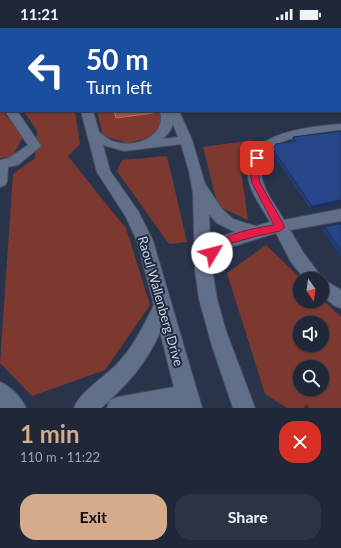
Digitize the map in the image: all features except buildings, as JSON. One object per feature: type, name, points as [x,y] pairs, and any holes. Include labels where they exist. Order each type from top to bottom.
[{"type":"street","points":[[0,182],[1,164],[13,162],[35,146],[11,112]]},
{"type":"street","name":"Raoul Wallenberg Drive","points":[[87,112],[104,172],[133,215],[142,232],[190,402]]},
{"type":"street","points":[[142,146],[158,137],[166,129],[169,120],[166,112]]},
{"type":"street","points":[[173,112],[186,140],[198,180],[209,204],[219,217],[239,228],[257,232]]},
{"type":"street","points":[[309,272],[280,227],[256,183],[254,167],[260,153],[272,142],[286,136],[341,127]]},
{"type":"street","points":[[93,134],[104,142],[119,146],[142,146],[186,140]]},
{"type":"street","points":[[198,180],[204,270],[212,315],[223,352],[244,408]]},
{"type":"street","points":[[204,270],[208,258],[217,247],[229,240],[257,232],[341,215]]},
{"type":"street","points":[[329,291],[341,300]]},
{"type":"street","points":[[84,408],[116,380],[134,360],[147,340],[163,305]]},
{"type":"street","points":[[0,393],[15,408]]},
{"type":"street","points":[[118,408],[190,402]]},
{"type":"shaded area","points":[[0,112],[4,112],[23,137],[12,157],[0,158]]},
{"type":"shaded area","points":[[25,112],[75,112],[80,144],[68,156],[126,228],[150,305],[105,370],[32,396],[0,363],[13,174],[35,158],[37,131]]},
{"type":"shaded area","points":[[97,112],[114,112],[117,117],[161,112],[164,119],[156,136],[128,143],[103,136]]},
{"type":"shaded area","points":[[114,112],[153,113],[116,118]]},
{"type":"shaded area","points":[[252,140],[241,171],[248,220],[218,206],[203,147]]},
{"type":"shaded area","points":[[167,156],[187,242],[169,244],[117,171],[122,160]]},
{"type":"shaded area","points":[[266,245],[294,272],[293,308],[329,308],[329,306],[341,317],[341,408],[309,408],[307,404],[304,408],[287,408],[265,394],[227,273]]},
{"type":"route","points":[[212,253],[217,247],[229,240],[280,227],[256,183],[254,167],[257,158]]}]
